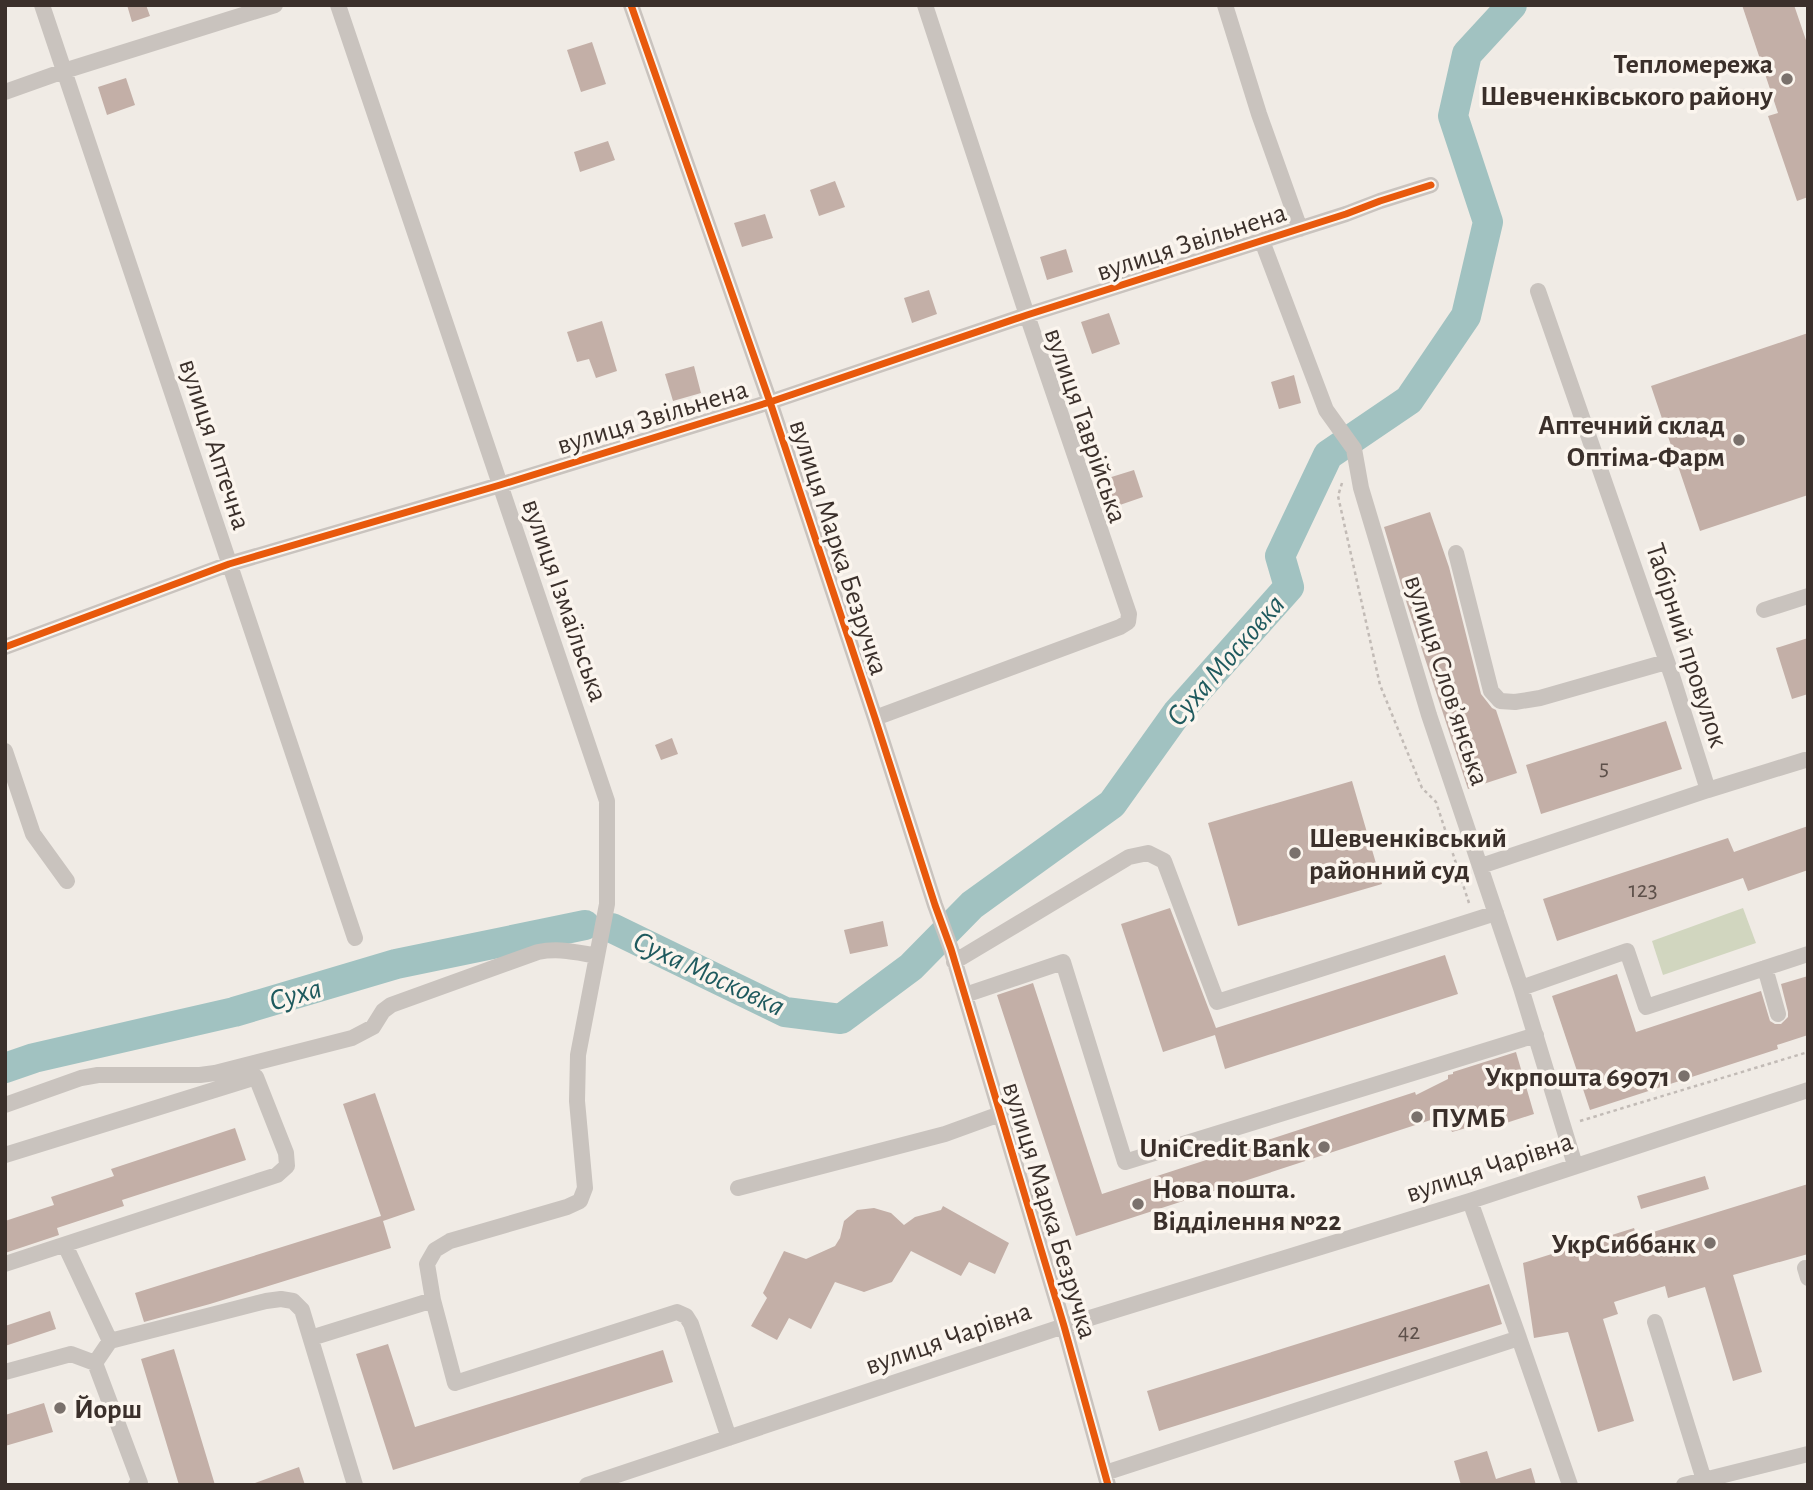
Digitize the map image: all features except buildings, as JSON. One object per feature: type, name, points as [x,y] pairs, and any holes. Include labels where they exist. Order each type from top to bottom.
[{"type":"street","name":"вулиця Аптечна","points":[[42,5],[355,938]]},
{"type":"street","points":[[5,92],[275,5]]},
{"type":"street","name":"вулиця Ізмаїльська","points":[[338,5],[607,801],[607,904],[578,1055],[577,1101],[585,1188],[580,1201],[567,1207],[450,1241],[435,1250],[427,1264],[433,1300]]},
{"type":"street","name":"вулиця Марка Безручка","points":[[631,5],[770,402],[953,955],[1107,1479]]},
{"type":"street","name":"вулиця Таврійська","points":[[875,718],[1120,627],[1129,619],[925,5]]},
{"type":"street","points":[[1225,5],[1259,114],[1300,229]]},
{"type":"street","name":"вулиця Звільнена","points":[[5,646],[229,564],[770,402],[1027,315],[1431,185]]},
{"type":"street","name":"вулиця Слов’янська","points":[[1262,241],[1326,410],[1354,449],[1361,488],[1429,715],[1521,988],[1575,1166]]},
{"type":"street","name":"Табірний провулок","points":[[1481,866],[1708,790],[1605,478],[1538,291]]},
{"type":"street","points":[[1456,553],[1491,691],[1500,701],[1515,702],[1540,698],[1667,662]]},
{"type":"street","points":[[1764,610],[1808,596]]},
{"type":"street","points":[[5,751],[33,834],[67,881]]},
{"type":"street","points":[[1708,790],[1804,760]]},
{"type":"street","points":[[953,955],[1129,857],[1147,853],[1164,861],[1217,1002],[1496,913]]},
{"type":"street","points":[[5,1155],[352,1038],[373,1027],[383,1011],[391,1005],[538,952],[561,950],[597,957]]},
{"type":"street","points":[[1521,988],[1627,951],[1646,1007],[1808,954]]},
{"type":"street","points":[[965,995],[1063,962],[1125,1162],[1536,1035]]},
{"type":"street","points":[[1765,968],[1778,1014]]},
{"type":"street","points":[[5,1105],[98,1075],[200,1075],[254,1070]]},
{"type":"street","points":[[5,1264],[277,1175],[286,1166],[286,1153],[254,1070]]},
{"type":"street","name":"вулиця Чарівна","points":[[587,1485],[1064,1326],[1470,1201],[1808,1090]]},
{"type":"street","points":[[738,1188],[945,1134],[1000,1114]]},
{"type":"street","points":[[1470,1201],[1570,1485]]},
{"type":"street","points":[[65,1245],[110,1341]]},
{"type":"street","points":[[311,1338],[433,1300],[455,1383],[677,1312],[686,1316],[691,1324],[729,1438]]},
{"type":"street","points":[[95,1363],[110,1341],[266,1301],[293,1301],[302,1310],[355,1485]]},
{"type":"street","points":[[1655,1322],[1704,1480]]},
{"type":"street","points":[[1107,1479],[1519,1338]]},
{"type":"street","points":[[5,1371],[71,1354],[95,1363],[140,1483],[136,1485]]},
{"type":"street","points":[[1684,1485],[1808,1454]]},
{"type":"path","points":[[1344,476],[1338,496],[1380,685],[1422,788],[1436,802],[1474,920]]},
{"type":"path","points":[[1564,1126],[1808,1052]]},
{"type":"green space","points":[[1743,908],[1756,943],[1663,975],[1652,941]]},
{"type":"waterway","name":"Суха Московка","points":[[612,928],[785,1012],[841,1019],[911,967],[972,905],[1112,804],[1177,713],[1289,587],[1280,556],[1328,455],[1409,400],[1466,316],[1488,222],[1453,116],[1467,54],[1512,5]]},
{"type":"waterway","name":"Суха","points":[[5,1068],[34,1058],[234,1012],[396,964],[585,925]]},
{"type":"cycle path","points":[[631,5],[770,402],[951,949],[1064,1326],[1108,1485]]},
{"type":"cycle path","points":[[5,647],[229,564],[770,402],[1027,315],[1431,185]]},
{"type":"place","name":"Тепломережа Шевченківського району","points":[[1787,79]]},
{"type":"place","name":"Аптечний склад Оптіма-Фарм","points":[[1739,440]]},
{"type":"place","name":"Шевченківський районний суд","points":[[1295,853]]},
{"type":"place","name":"Укрпошта 69071","points":[[1684,1076]]},
{"type":"place","name":"ПУМБ","points":[[1417,1117]]},
{"type":"place","name":"UniCredit Bank","points":[[1324,1147]]},
{"type":"place","name":"Нова пошта. Відділення №22","points":[[1138,1204]]},
{"type":"place","name":"УкрСиббанк","points":[[1710,1243]]},
{"type":"place","name":"Йорш","points":[[60,1408]]}]
